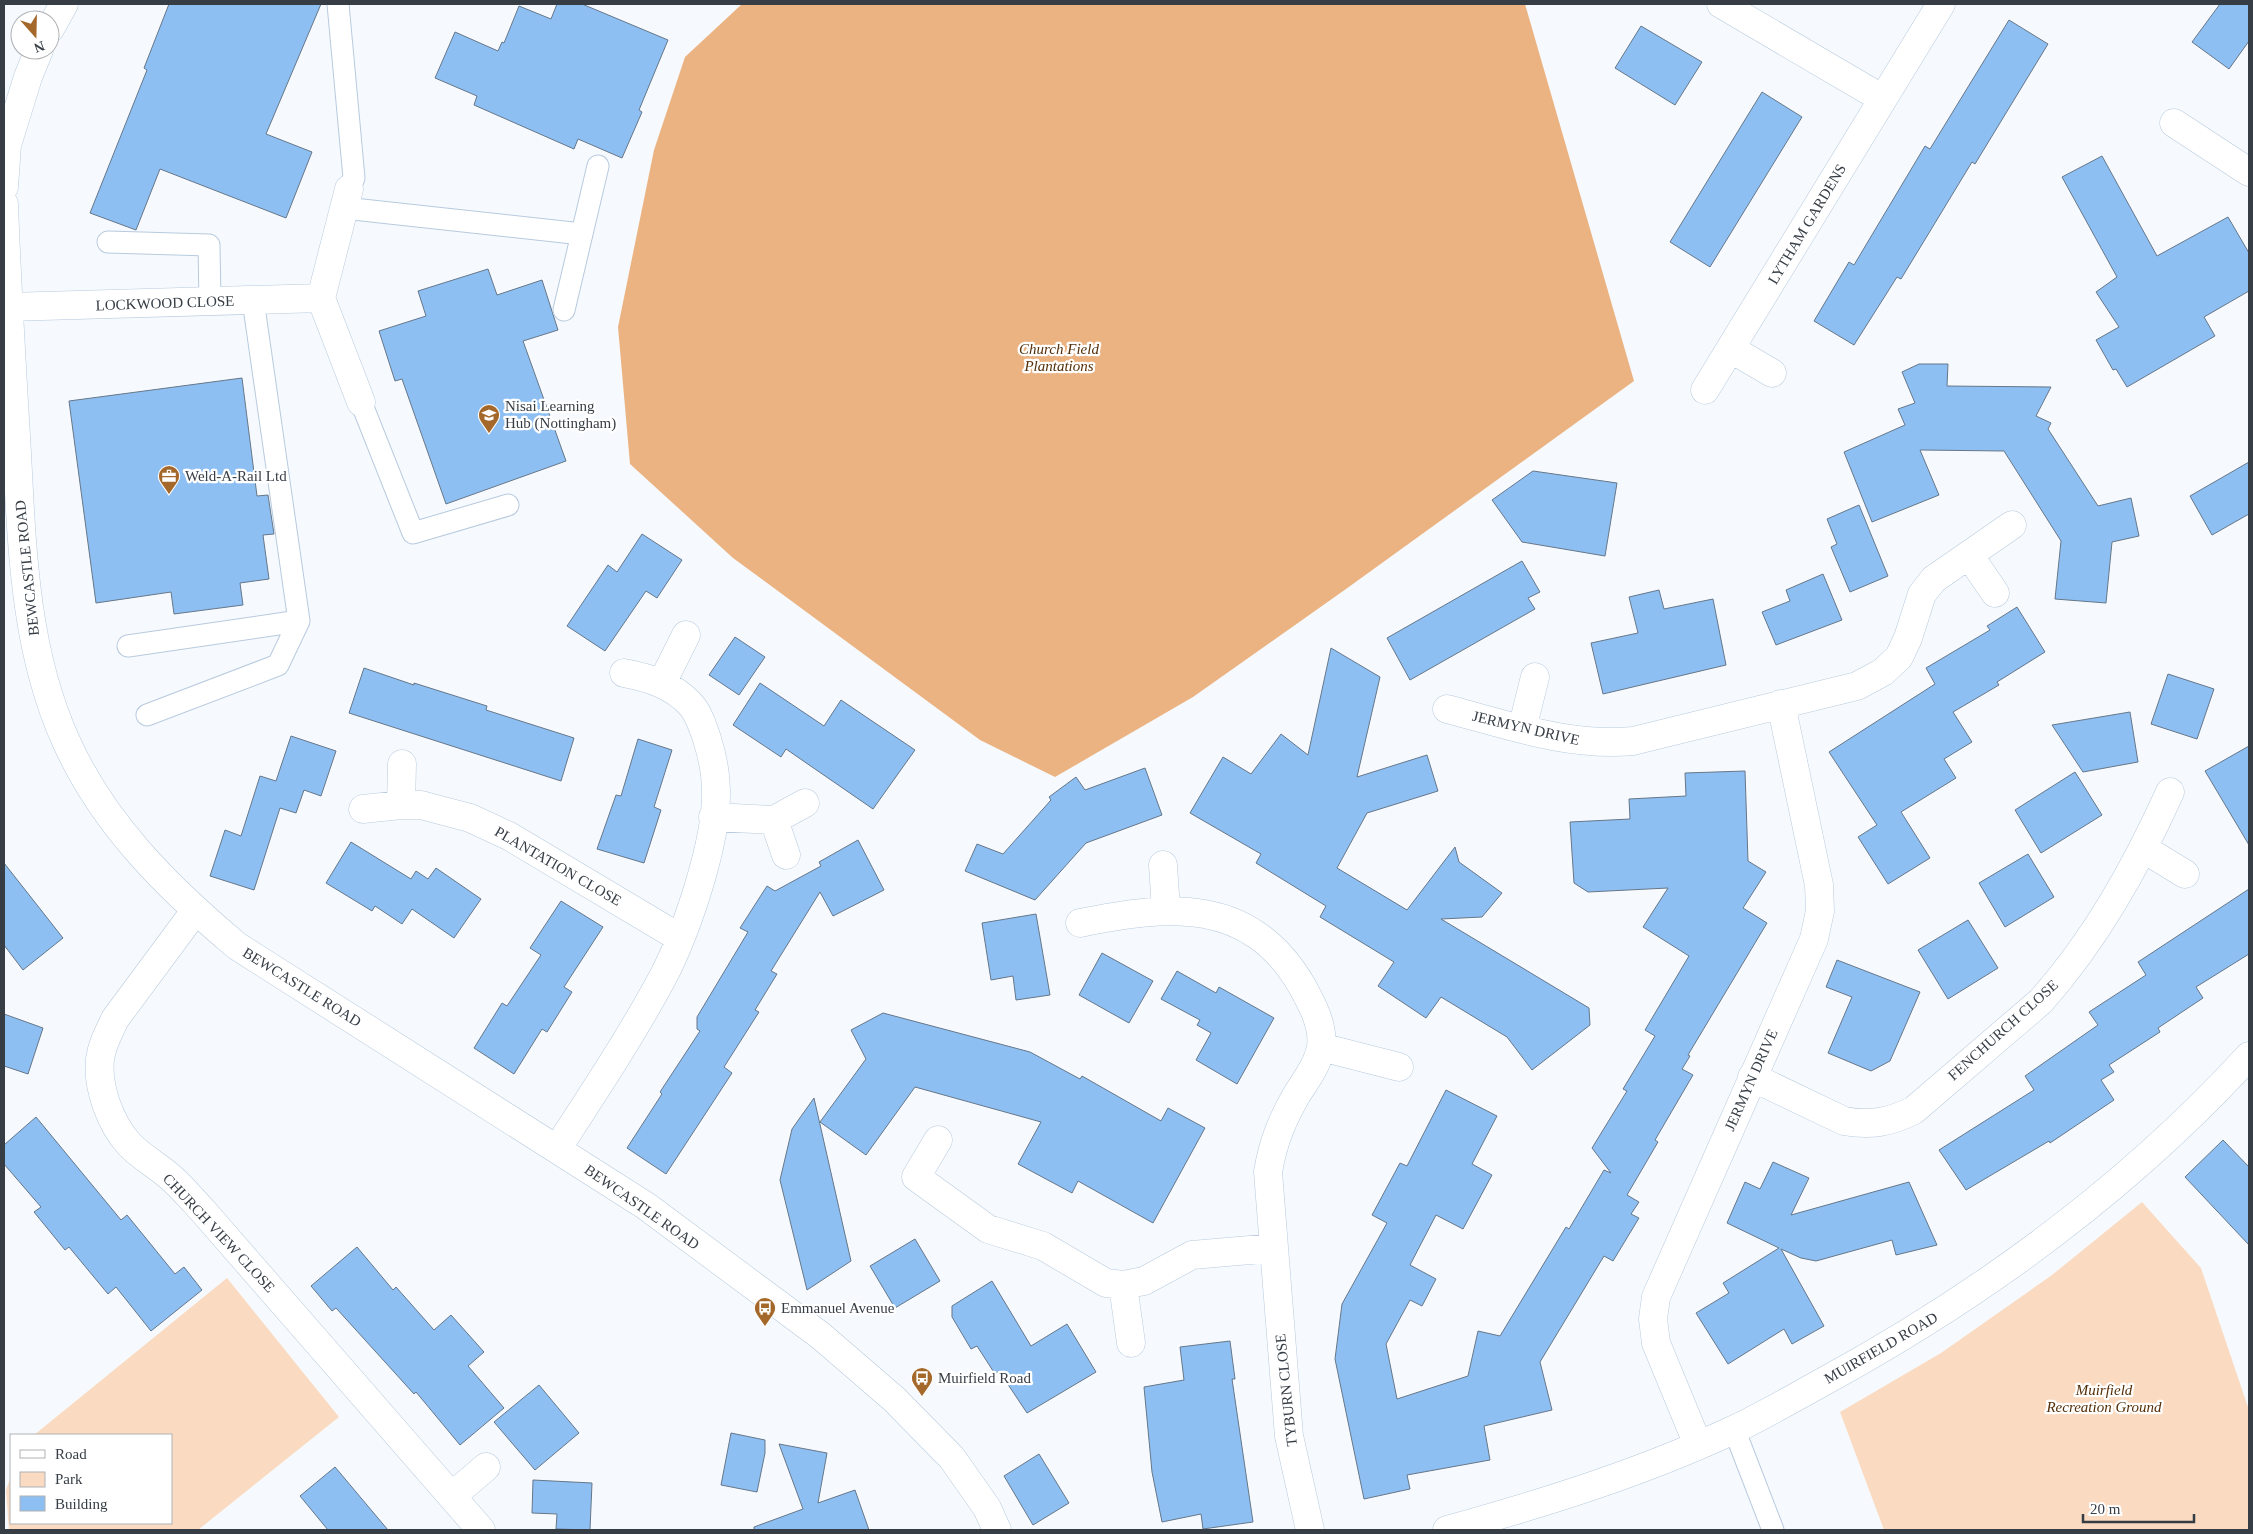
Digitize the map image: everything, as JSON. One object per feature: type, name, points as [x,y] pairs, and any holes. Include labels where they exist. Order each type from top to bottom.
[{"type":"street","points":[[1721,4],[1883,99]]},
{"type":"street","name":"LYTHAM GARDENS","points":[[1705,390],[1941,4]]},
{"type":"street","points":[[4,187],[7,145],[35,60]]},
{"type":"street","points":[[2174,123],[2249,172]]},
{"type":"street","points":[[347,199],[321,298],[361,402]]},
{"type":"street","name":"BEWCASTLE ROAD","points":[[4,204],[6,294],[24,562],[29,607],[48,693],[66,741],[116,826],[150,867],[195,911],[237,946],[646,1206],[821,1336],[894,1399],[952,1458],[987,1508],[997,1530]]},
{"type":"street","name":"LOCKWOOD CLOSE","points":[[6,294],[210,302],[321,298]]},
{"type":"street","points":[[1731,348],[1772,373]]},
{"type":"street","name":"JERMYN DRIVE","points":[[1447,709],[1554,737],[1606,744],[1633,741],[1857,686],[1883,672],[1899,657],[1908,638],[1922,594],[1934,579],[2012,525]]},
{"type":"street","points":[[1969,555],[1995,593]]},
{"type":"street","points":[[662,683],[686,635]]},
{"type":"street","points":[[557,1149],[620,1050],[664,975],[680,938],[709,850],[714,817],[716,791],[710,747],[703,725],[692,706],[678,693],[662,683],[624,673]]},
{"type":"street","points":[[1522,728],[1535,677]]},
{"type":"street","name":"JERMYN DRIVE","points":[[1698,1445],[1656,1343],[1653,1319],[1656,1298],[1814,938],[1820,911],[1819,885],[1781,704]]},
{"type":"street","points":[[401,805],[402,764]]},
{"type":"street","name":"FENCHURCH CLOSE","points":[[1752,1077],[1844,1121],[1859,1124],[1889,1121],[1914,1110],[2040,1000],[2058,981],[2121,891],[2144,849],[2170,792]]},
{"type":"street","points":[[714,817],[774,820],[805,804]]},
{"type":"street","name":"PLANTATION CLOSE","points":[[363,809],[421,805],[445,810],[509,836],[680,938]]},
{"type":"street","points":[[774,820],[786,855]]},
{"type":"street","points":[[2144,849],[2184,874]]},
{"type":"street","points":[[1163,864],[1166,910]]},
{"type":"street","name":"TYBURN CLOSE","points":[[1080,923],[1126,914],[1166,910],[1188,911],[1231,922],[1254,934],[1277,951],[1296,976],[1310,1001],[1319,1023],[1321,1047],[1314,1067],[1293,1102],[1272,1144],[1268,1172],[1288,1436],[1310,1530]]},
{"type":"street","name":"CHURCH VIEW CLOSE","points":[[195,911],[114,1019],[105,1039],[100,1059],[101,1083],[106,1104],[115,1124],[129,1144],[170,1176],[203,1211],[481,1530]]},
{"type":"street","points":[[1321,1047],[1400,1067]]},
{"type":"street","name":"MUIRFIELD ROAD","points":[[1447,1530],[1570,1494],[1698,1445],[1734,1429],[1891,1345],[1964,1299],[2039,1245],[2105,1192],[2171,1134],[2247,1062]]},
{"type":"street","points":[[938,1140],[916,1177],[988,1229],[1043,1246],[1106,1283],[1123,1285],[1144,1281],[1192,1254],[1274,1248]]},
{"type":"street","points":[[1123,1285],[1131,1343]]},
{"type":"street","points":[[452,1496],[486,1467]]},
{"type":"lane","points":[[338,4],[354,178],[347,199],[582,234]]},
{"type":"lane","points":[[564,310],[598,166]]},
{"type":"lane","points":[[108,242],[209,245],[210,302]]},
{"type":"lane","points":[[147,715],[278,665],[299,622],[253,300]]},
{"type":"lane","points":[[361,402],[412,533],[508,505]]},
{"type":"lane","points":[[128,646],[299,622]]},
{"type":"lane","points":[[1734,1429],[1773,1530]]},
{"type":"green space","name":"Church Field Plantations","points":[[742,4],[1525,4],[1634,381],[1193,697],[1055,777],[980,740],[733,558],[630,464],[618,327],[654,150],[685,57]]},
{"type":"green space","name":"Muirfield Recreation Ground","points":[[2142,1202],[2201,1268],[2249,1410],[2249,1530],[1884,1530],[1840,1412],[1941,1353],[2052,1275]]},
{"type":"green space","points":[[227,1278],[339,1417],[198,1530],[9,1530],[6,1490],[10,1479],[10,1524],[172,1524],[172,1434],[35,1434]]},
{"type":"building","points":[[169,4],[321,4],[266,134],[312,152],[286,218],[160,169],[136,230],[90,213],[147,70],[144,68]]},
{"type":"building","points":[[557,4],[582,4],[668,40],[639,110],[642,112],[622,158],[578,139],[574,149],[474,105],[477,96],[435,78],[455,32],[498,51],[502,42],[504,43],[519,6],[551,19]]},
{"type":"building","points":[[2220,4],[2249,4],[2249,41],[2229,69],[2192,42]]},
{"type":"building","points":[[2009,20],[2048,44],[1975,164],[1972,162],[1901,279],[1897,277],[1854,345],[1814,321],[1849,262],[1854,265],[1925,146],[1930,149]]},
{"type":"building","points":[[1641,26],[1702,62],[1675,105],[1615,68]]},
{"type":"building","points":[[1762,92],[1802,117],[1710,267],[1670,242]]},
{"type":"building","points":[[2102,156],[2157,256],[2228,217],[2249,253],[2249,291],[2204,317],[2215,336],[2127,387],[2116,369],[2113,370],[2096,340],[2119,327],[2096,292],[2117,277],[2062,177]]},
{"type":"building","points":[[488,269],[497,295],[542,280],[558,330],[523,341],[566,461],[446,504],[402,379],[395,381],[379,331],[426,316],[418,291]]},
{"type":"building","points":[[1919,364],[1948,364],[1947,386],[2051,387],[2036,416],[2051,423],[2048,429],[2098,506],[2131,498],[2139,536],[2112,542],[2106,603],[2055,599],[2061,541],[2004,451],[1920,450],[1939,495],[1872,522],[1844,452],[1905,425],[1898,409],[1915,403],[1902,372]]},
{"type":"building","name":"Weld-A-Rail Ltd","points":[[242,378],[257,496],[268,495],[274,534],[263,535],[269,579],[240,583],[243,605],[174,614],[171,592],[96,603],[69,401]]},
{"type":"building","points":[[2249,462],[2249,514],[2212,535],[2190,496]]},
{"type":"building","points":[[1533,471],[1617,483],[1605,556],[1522,542],[1492,500]]},
{"type":"building","points":[[1859,505],[1888,576],[1850,592],[1831,547],[1837,544],[1827,519]]},
{"type":"building","points":[[642,534],[682,560],[657,598],[646,591],[605,651],[567,626],[608,565],[617,572]]},
{"type":"building","points":[[1522,561],[1540,592],[1528,598],[1535,609],[1410,680],[1387,638]]},
{"type":"building","points":[[1823,574],[1842,620],[1776,645],[1762,612],[1790,601],[1786,590]]},
{"type":"building","points":[[1659,590],[1664,609],[1713,599],[1726,665],[1603,694],[1591,643],[1638,633],[1629,597]]},
{"type":"building","points":[[2017,607],[2045,652],[1997,682],[1999,685],[1953,712],[1972,742],[1944,759],[1956,778],[1901,812],[1930,858],[1888,884],[1858,837],[1877,825],[1829,752],[1935,684],[1926,668],[1990,630],[1987,626]]},
{"type":"building","points":[[735,637],[765,657],[739,695],[709,675]]},
{"type":"building","points":[[1331,648],[1380,677],[1357,777],[1427,755],[1438,791],[1367,813],[1337,868],[1407,910],[1455,847],[1459,862],[1502,893],[1482,917],[1441,919],[1589,1008],[1590,1025],[1532,1070],[1507,1037],[1441,997],[1426,1018],[1378,986],[1394,962],[1320,917],[1326,906],[1256,863],[1261,854],[1190,813],[1223,757],[1251,774],[1281,734],[1308,755]]},
{"type":"building","points":[[364,668],[487,706],[486,710],[574,738],[561,781],[349,713]]},
{"type":"building","points":[[2168,674],[2214,689],[2197,739],[2151,724]]},
{"type":"building","points":[[760,683],[824,726],[841,700],[915,750],[873,809],[786,749],[781,757],[733,725]]},
{"type":"building","points":[[2130,712],[2138,762],[2083,772],[2052,725]]},
{"type":"building","points":[[291,736],[336,751],[321,796],[304,790],[296,813],[280,808],[254,890],[210,876],[225,830],[241,836],[260,776],[276,781]]},
{"type":"building","points":[[638,739],[672,750],[654,807],[661,810],[644,863],[597,849],[616,795],[621,796]]},
{"type":"building","points":[[2249,746],[2249,845],[2205,771]]},
{"type":"building","points":[[1145,768],[1162,815],[1086,843],[1035,900],[965,871],[977,844],[1003,854],[1051,800],[1049,797],[1076,777],[1085,790]]},
{"type":"building","points":[[1745,771],[1748,861],[1766,872],[1743,908],[1767,923],[1688,1055],[1690,1056],[1682,1069],[1693,1075],[1655,1140],[1658,1142],[1627,1195],[1639,1202],[1631,1214],[1639,1218],[1613,1261],[1604,1256],[1540,1362],[1552,1410],[1484,1426],[1490,1460],[1407,1475],[1410,1489],[1364,1499],[1335,1359],[1342,1304],[1387,1223],[1372,1215],[1400,1163],[1407,1166],[1446,1090],[1497,1116],[1472,1164],[1492,1175],[1463,1229],[1436,1215],[1410,1265],[1436,1279],[1422,1306],[1410,1300],[1386,1344],[1397,1399],[1468,1376],[1478,1331],[1500,1336],[1566,1227],[1569,1229],[1604,1170],[1611,1173],[1592,1148],[1627,1091],[1623,1089],[1655,1036],[1645,1030],[1689,956],[1643,927],[1668,888],[1588,892],[1574,883],[1570,822],[1630,819],[1629,799],[1686,796],[1685,773]]},
{"type":"building","points":[[2075,772],[2102,815],[2041,853],[2015,810]]},
{"type":"building","points":[[858,840],[884,890],[833,916],[820,892],[771,971],[777,974],[755,1010],[759,1012],[724,1067],[732,1073],[666,1174],[627,1148],[662,1094],[660,1092],[700,1031],[697,1029],[697,1017],[748,932],[740,928],[767,886],[775,891],[821,866],[819,862]]},
{"type":"building","points":[[351,842],[411,879],[416,871],[428,879],[436,868],[481,899],[454,938],[412,909],[402,924],[375,906],[372,911],[326,883]]},
{"type":"building","points":[[2028,854],[2054,897],[2005,927],[1979,883]]},
{"type":"building","points":[[4,863],[63,938],[23,970],[4,945]]},
{"type":"building","points":[[2249,889],[2249,954],[2196,987],[2203,998],[2158,1028],[2160,1032],[2109,1065],[2114,1072],[2101,1080],[2114,1100],[2050,1143],[2049,1141],[1966,1190],[1939,1150],[2034,1090],[2025,1076],[2098,1025],[2089,1012],[2146,975],[2138,962]]},
{"type":"building","points":[[561,901],[603,927],[564,987],[572,992],[547,1032],[542,1029],[514,1074],[474,1048],[502,1003],[507,1006],[541,955],[530,948]]},
{"type":"building","points":[[1036,914],[1050,995],[1016,1000],[1013,976],[991,980],[982,923]]},
{"type":"building","points":[[1968,920],[1998,968],[1948,999],[1918,950]]},
{"type":"building","points":[[1102,953],[1153,981],[1129,1023],[1079,995]]},
{"type":"building","points":[[1837,960],[1920,992],[1890,1061],[1871,1071],[1828,1053],[1852,997],[1826,987]]},
{"type":"building","points":[[1177,971],[1216,993],[1219,987],[1274,1018],[1237,1084],[1196,1060],[1211,1033],[1197,1025],[1200,1020],[1161,999]]},
{"type":"building","points":[[883,1013],[1030,1052],[1080,1079],[1082,1076],[1161,1121],[1168,1108],[1205,1128],[1153,1223],[1078,1181],[1072,1193],[1018,1164],[1041,1122],[915,1087],[866,1155],[820,1122],[866,1059],[851,1030]]},
{"type":"building","points":[[4,1014],[43,1028],[28,1074],[4,1066]]},
{"type":"building","points":[[814,1098],[851,1261],[807,1290],[780,1180],[792,1129]]},
{"type":"building","points":[[36,1117],[121,1220],[127,1215],[175,1274],[184,1267],[202,1290],[151,1331],[116,1287],[108,1294],[69,1247],[65,1250],[34,1212],[41,1207],[4,1164],[4,1145]]},
{"type":"building","points":[[2223,1140],[2249,1167],[2249,1245],[2185,1177]]},
{"type":"building","points":[[1773,1162],[1809,1178],[1791,1215],[1909,1182],[1937,1245],[1896,1255],[1892,1240],[1816,1261],[1801,1258],[1781,1249],[1824,1326],[1792,1344],[1784,1329],[1728,1364],[1696,1313],[1729,1293],[1723,1283],[1779,1248],[1727,1223],[1745,1182],[1760,1189]]},
{"type":"building","points":[[915,1239],[940,1281],[895,1308],[870,1266]]},
{"type":"building","points":[[357,1247],[393,1290],[396,1287],[434,1330],[451,1315],[484,1352],[468,1366],[504,1408],[460,1445],[416,1392],[414,1394],[336,1308],[332,1311],[311,1286]]},
{"type":"building","points":[[992,1281],[1031,1346],[1067,1324],[1096,1372],[1027,1413],[999,1371],[995,1374],[977,1346],[971,1349],[952,1317],[952,1306]]},
{"type":"building","points":[[1230,1341],[1235,1379],[1232,1379],[1253,1522],[1203,1529],[1201,1514],[1162,1522],[1152,1472],[1144,1387],[1184,1380],[1180,1347]]},
{"type":"building","points":[[539,1385],[579,1433],[535,1470],[494,1422]]},
{"type":"building","points":[[731,1433],[765,1440],[765,1453],[757,1492],[721,1485]]},
{"type":"building","points":[[779,1444],[827,1453],[818,1503],[855,1490],[869,1530],[754,1530],[754,1527],[803,1509]]},
{"type":"building","points":[[1039,1454],[1069,1503],[1033,1525],[1004,1476]]},
{"type":"building","points":[[335,1467],[388,1530],[328,1530],[300,1496]]},
{"type":"building","points":[[533,1480],[592,1483],[590,1530],[556,1529],[557,1514],[532,1513]]},
{"type":"place","name":"Nisai Learning Hub (Nottingham)","points":[[489,434]]},
{"type":"place","name":"Weld-A-Rail Ltd","points":[[169,495]]},
{"type":"place","name":"Emmanuel Avenue","points":[[765,1327]]},
{"type":"place","name":"Muirfield Road","points":[[922,1397]]}]
